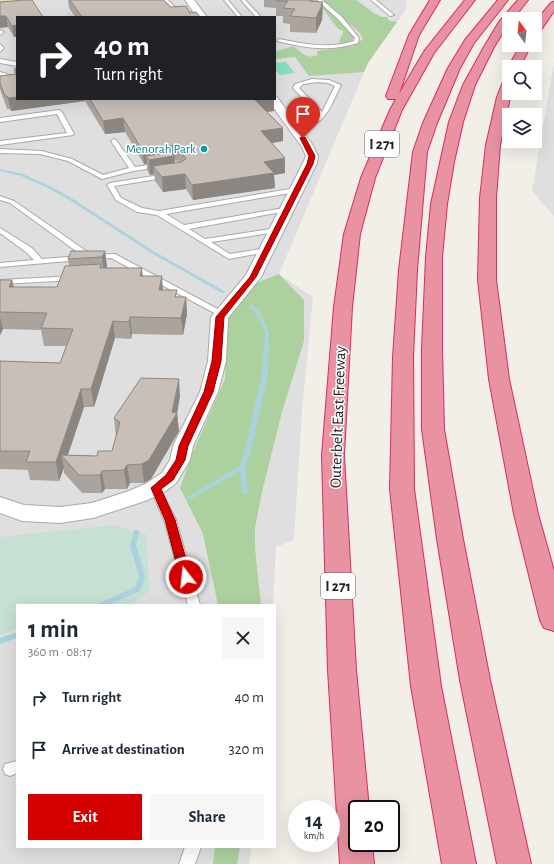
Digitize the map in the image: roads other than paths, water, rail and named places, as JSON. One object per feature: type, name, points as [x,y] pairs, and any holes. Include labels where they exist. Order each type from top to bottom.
[{"type":"highway","points":[[368,178],[393,92],[414,35],[435,0]]},
{"type":"highway","name":"Outerbelt East Freeway","points":[[357,864],[342,670],[333,454],[343,307],[352,234],[368,178],[396,110],[429,52],[470,0]]},
{"type":"highway","points":[[459,864],[426,686],[402,489],[404,357],[408,270],[420,152],[430,123],[454,68],[469,42],[503,0]]},
{"type":"highway","points":[[514,864],[475,680],[450,539],[433,429],[432,349],[434,257],[439,204],[446,162],[456,122],[469,85],[489,46],[503,24],[523,0]]},
{"type":"highway","points":[[542,19],[554,5]]},
{"type":"highway","points":[[502,100],[493,145],[488,198],[487,280],[500,379],[524,506],[554,620]]},
{"type":"main road","points":[[0,1],[15,0]]},
{"type":"street","points":[[189,0],[200,14]]},
{"type":"street","points":[[0,505],[22,513],[60,515],[93,510],[137,496],[155,488],[169,478],[180,460],[183,446],[209,392],[217,361],[220,317],[253,277],[310,164],[312,156],[308,147],[274,100]]},
{"type":"lane","points":[[166,0],[180,14],[200,14]]},
{"type":"lane","points":[[226,0],[239,16]]},
{"type":"lane","points":[[244,0],[258,16]]},
{"type":"lane","points":[[277,41],[322,47],[343,46],[356,42],[358,38],[351,30],[319,0]]},
{"type":"lane","points":[[373,0],[392,15]]},
{"type":"lane","points":[[0,31],[2,32],[0,34]]},
{"type":"lane","points":[[0,45],[0,50]]},
{"type":"lane","points":[[0,61],[16,64]]},
{"type":"lane","points":[[0,74],[11,77],[10,80],[0,83]]},
{"type":"lane","points":[[294,126],[314,123],[322,116],[338,85],[328,81],[302,83],[297,85],[296,88],[322,116]]},
{"type":"lane","points":[[0,120],[59,112],[71,134],[0,143]]},
{"type":"lane","points":[[114,141],[133,168]]},
{"type":"lane","points":[[0,151],[40,152],[70,160],[102,177],[110,185],[118,199],[140,210],[159,213],[296,190]]},
{"type":"lane","points":[[102,177],[133,168],[175,163],[182,173],[110,185]]},
{"type":"lane","points":[[0,198],[12,202],[90,257]]},
{"type":"lane","points":[[182,228],[287,209]]},
{"type":"lane","points":[[159,213],[229,257],[266,250]]},
{"type":"lane","points":[[0,230],[29,250],[40,262]]},
{"type":"lane","points":[[204,241],[277,230]]},
{"type":"lane","points":[[0,266],[112,256],[222,314]]},
{"type":"lane","points":[[123,272],[136,268]]},
{"type":"lane","points":[[0,282],[82,278]]},
{"type":"lane","points":[[155,488],[170,520],[194,604]]},
{"type":"lane","points":[[187,864],[193,848]]},
{"type":"waterway","points":[[0,170],[22,175],[51,188],[154,253],[224,292]]},
{"type":"waterway","points":[[242,467],[248,450],[265,374],[267,333],[263,322],[251,306]]},
{"type":"waterway","points":[[189,498],[242,467]]},
{"type":"waterway","points":[[242,467],[245,493]]},
{"type":"waterway","points":[[104,604],[138,589],[142,577],[133,545],[136,532]]},
{"type":"waterway","points":[[0,641],[16,635]]},
{"type":"place","name":"Menorah Park","points":[[204,149]]}]
